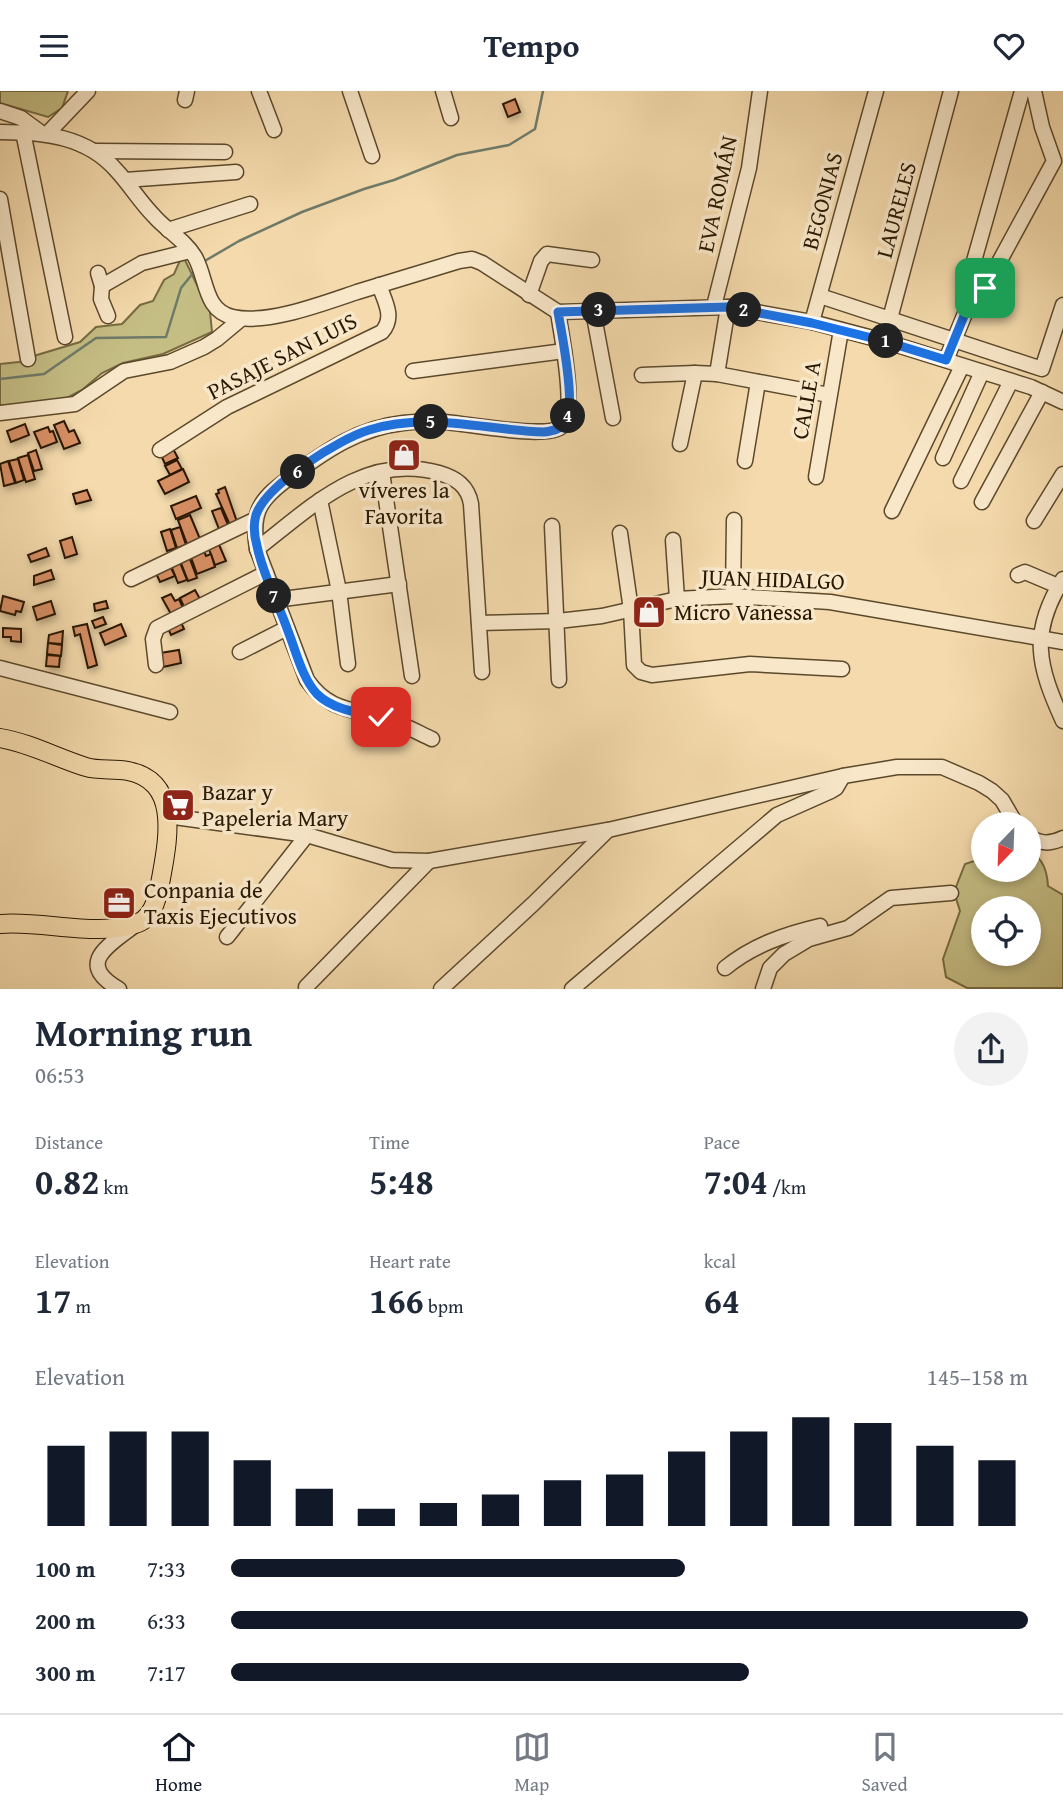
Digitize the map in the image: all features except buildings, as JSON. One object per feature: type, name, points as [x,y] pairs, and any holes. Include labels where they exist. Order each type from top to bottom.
[{"type":"main road","points":[[0,738],[89,768],[125,770],[141,774],[158,787],[164,798],[167,816],[162,872],[155,901],[150,914],[136,924],[89,929],[24,923],[0,924]]},
{"type":"street","points":[[43,133],[88,91]]},
{"type":"street","points":[[259,91],[274,130]]},
{"type":"street","points":[[350,91],[372,156]]},
{"type":"street","points":[[443,91],[451,118]]},
{"type":"street","name":"EVA ROMÁN","points":[[717,374],[721,307],[749,168],[760,91]]},
{"type":"street","name":"BEGONIAS","points":[[812,323],[876,91]]},
{"type":"street","name":"LAURELES","points":[[884,341],[951,91]]},
{"type":"street","points":[[966,311],[974,261],[1022,91]]},
{"type":"street","points":[[946,360],[966,311],[985,288],[1054,162],[1034,91]]},
{"type":"street","points":[[0,111],[22,118],[43,133]]},
{"type":"street","points":[[0,132],[43,133],[70,140],[95,151],[193,255],[205,288],[219,311],[241,319],[299,310],[472,259],[558,312],[721,307],[812,323],[946,360],[1042,392],[1063,402]]},
{"type":"street","points":[[23,132],[65,337]]},
{"type":"street","points":[[95,151],[225,152]]},
{"type":"street","points":[[125,180],[236,172]]},
{"type":"street","points":[[0,199],[28,359]]},
{"type":"street","points":[[168,230],[250,204]]},
{"type":"street","points":[[529,295],[547,254],[592,260]]},
{"type":"street","points":[[108,316],[101,299],[100,279],[142,263],[193,255]]},
{"type":"street","name":"PASAJE SAN LUIS","points":[[160,450],[227,407],[382,332],[389,320],[389,312],[379,285]]},
{"type":"street","points":[[820,296],[891,317],[1042,369],[1063,305]]},
{"type":"street","points":[[593,311],[613,418]]},
{"type":"street","points":[[432,739],[404,725],[340,708],[316,693],[307,680],[275,600],[257,549],[254,520],[261,503],[288,479],[330,448],[370,430],[402,423],[435,421],[527,432],[554,431],[563,426],[569,410],[558,312]]},
{"type":"street","points":[[0,413],[75,404],[124,372],[170,362],[204,347],[241,319]]},
{"type":"street","name":"CALLE A","points":[[816,477],[841,330]]},
{"type":"street","points":[[413,371],[564,351]]},
{"type":"street","points":[[892,511],[962,366]]},
{"type":"street","points":[[943,458],[982,372]]},
{"type":"street","points":[[680,444],[695,373]]},
{"type":"street","points":[[642,375],[717,374],[829,395]]},
{"type":"street","points":[[961,481],[1011,381]]},
{"type":"street","points":[[746,461],[758,382]]},
{"type":"street","points":[[982,502],[1042,392]]},
{"type":"street","points":[[257,549],[320,501],[361,476],[403,470],[436,472],[458,481],[464,487],[471,504],[482,672]]},
{"type":"street","points":[[382,471],[412,676]]},
{"type":"street","points":[[1034,521],[1063,474]]},
{"type":"street","points":[[320,501],[339,591],[348,664]]},
{"type":"street","points":[[131,579],[254,520]]},
{"type":"street","points":[[733,596],[734,520]]},
{"type":"street","points":[[552,526],[559,680]]},
{"type":"street","points":[[620,533],[631,610],[634,665],[646,674],[750,664],[842,669]]},
{"type":"street","points":[[673,540],[677,599]]},
{"type":"street","points":[[1017,575],[1025,572],[1061,582],[1049,606],[1040,636],[1047,686],[1063,721]]},
{"type":"street","points":[[156,665],[153,639],[158,628],[266,573]]},
{"type":"street","points":[[275,600],[399,584]]},
{"type":"street","name":"JUAN HIDALGO","points":[[479,623],[558,621],[631,610],[677,599],[733,596],[830,602],[1063,642]]},
{"type":"street","points":[[240,652],[287,628]]},
{"type":"street","points":[[0,668],[170,712]]},
{"type":"street","points":[[167,816],[307,835],[392,860],[429,861],[608,829],[844,776],[897,767],[942,767],[992,790],[1009,812]]},
{"type":"street","points":[[572,989],[777,815],[831,791],[844,776]]},
{"type":"street","points":[[441,989],[533,904],[608,829]]},
{"type":"street","points":[[227,937],[307,835]]},
{"type":"street","points":[[1041,843],[1051,843],[1063,838]]},
{"type":"street","points":[[306,987],[429,861]]},
{"type":"street","points":[[763,989],[770,968],[784,954],[809,939],[848,928],[891,898],[951,893]]},
{"type":"street","points":[[725,968],[751,949],[798,932],[850,919],[859,922]]},
{"type":"street","points":[[119,989],[104,981],[97,960],[100,952],[136,924]]},
{"type":"shaded area","points":[[0,91],[68,91],[62,108],[48,117],[0,103]]},
{"type":"shaded area","points":[[181,258],[185,260],[210,312],[212,332],[163,354],[123,363],[102,373],[82,390],[65,399],[21,406],[0,405],[0,364],[28,361],[37,355],[80,342],[96,327],[122,324],[140,305],[153,301],[164,280],[174,274]]},
{"type":"shaded area","points":[[971,862],[971,882],[1041,882],[1041,862],[1048,886],[1063,895],[1063,988],[967,988],[946,977],[943,959],[960,911],[954,892],[965,864]]},
{"type":"waterway","points":[[203,262],[239,241],[302,212],[457,155],[509,145],[535,129],[543,91]]},
{"type":"waterway","points":[[0,379],[44,374],[96,338],[166,337],[181,288],[194,272]]},
{"type":"place","name":"víveres la Favorita","points":[[404,455]]},
{"type":"place","name":"Micro Vanessa","points":[[649,612]]},
{"type":"place","name":"Bazar y Papeleria Mary","points":[[178,805]]},
{"type":"place","name":"Conpania de Taxis Ejecutivos","points":[[119,903]]},
{"type":"route","points":[[381,717],[340,708],[316,693],[307,680],[257,549],[254,520],[261,503],[330,448],[370,430],[402,423],[435,421],[527,432],[554,431],[563,426],[569,410],[558,312],[728,307],[812,323],[946,360],[966,311],[985,288]]}]
